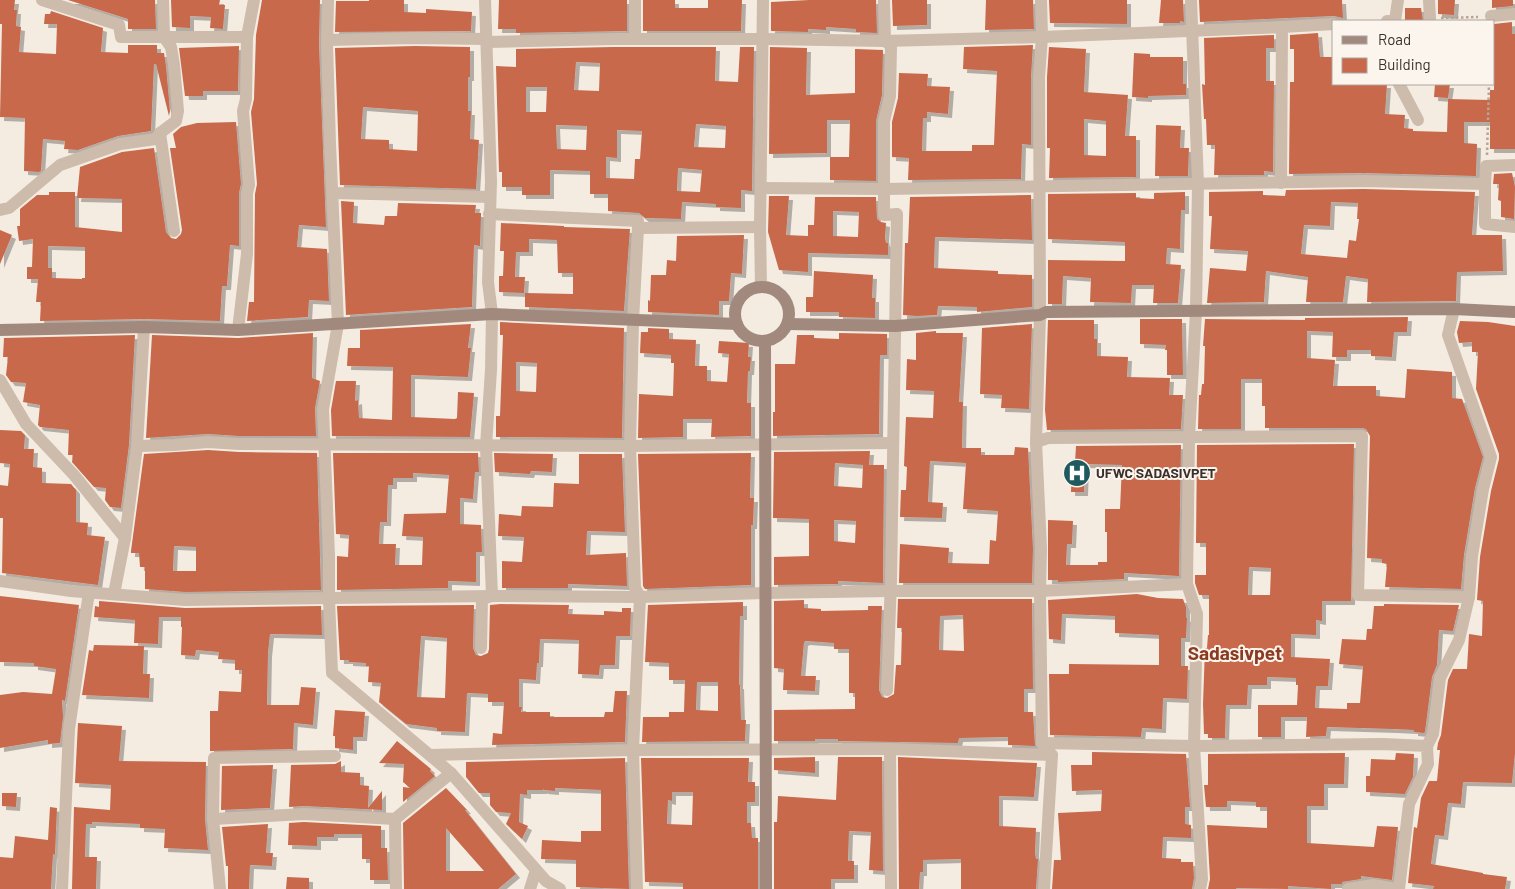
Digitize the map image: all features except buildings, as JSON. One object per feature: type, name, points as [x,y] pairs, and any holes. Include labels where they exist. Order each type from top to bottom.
[{"type":"main road","points":[[761,287],[770,288],[785,298],[789,306],[790,315],[788,324],[783,332],[775,338],[756,341],[748,338],[742,332],[737,324],[735,314],[737,304],[742,295],[751,289],[761,287]]},
{"type":"main road","points":[[788,324],[895,326],[1040,315],[1046,312],[1454,309],[1515,312]]},
{"type":"main road","points":[[0,330],[144,327],[238,330],[492,314],[737,324]]},
{"type":"main road","points":[[765,341],[766,889]]},
{"type":"street","points":[[42,0],[120,25],[120,37],[247,37]]},
{"type":"street","points":[[0,210],[9,208],[60,165],[120,144],[156,139],[160,133],[176,122],[178,111],[171,47],[164,37],[163,0]]},
{"type":"street","points":[[238,330],[247,254],[248,184],[243,111],[246,99],[247,37],[254,0]]},
{"type":"street","points":[[328,0],[332,193],[338,324],[323,409],[332,673],[451,773],[546,881],[560,889]]},
{"type":"street","points":[[485,0],[490,197],[488,282],[492,314],[491,370],[486,446],[492,596]]},
{"type":"street","points":[[635,0],[635,39]]},
{"type":"street","points":[[761,287],[760,227],[764,0]]},
{"type":"street","points":[[884,0],[885,41],[891,46],[890,96],[884,121],[884,215],[897,214],[887,690]]},
{"type":"street","points":[[1041,0],[1042,37],[1039,77],[1040,315],[1036,442],[1041,548],[1042,743],[1052,755],[1044,889]]},
{"type":"street","points":[[1191,0],[1198,184],[1196,311],[1188,437],[1187,584],[1197,614],[1194,746],[1202,879],[1200,889]]},
{"type":"street","points":[[1395,20],[1398,0]]},
{"type":"street","points":[[1429,0],[1430,18]]},
{"type":"street","points":[[1491,16],[1515,14]]},
{"type":"street","points":[[328,40],[415,38],[486,40],[764,39],[885,41],[1042,37],[1332,24]]},
{"type":"street","points":[[1281,183],[1282,27]]},
{"type":"street","points":[[1400,85],[1418,120]]},
{"type":"street","points":[[160,133],[174,231]]},
{"type":"street","points":[[1515,165],[1486,166],[1485,184],[1485,224],[1515,227]]},
{"type":"street","points":[[761,188],[884,189],[1364,181],[1485,184]]},
{"type":"street","points":[[332,193],[490,197]]},
{"type":"street","points":[[490,214],[638,221],[630,446],[635,588],[640,598],[633,750],[638,889]]},
{"type":"street","points":[[638,228],[760,227]]},
{"type":"street","points":[[1348,889],[1373,885],[1394,889],[1409,804],[1428,764],[1427,746],[1433,734],[1440,678],[1459,640],[1469,597],[1472,556],[1483,489],[1491,457],[1448,335],[1454,309]]},
{"type":"street","points":[[114,594],[125,538],[137,446],[144,327]]},
{"type":"street","points":[[0,380],[26,424],[74,476],[125,538]]},
{"type":"street","points":[[1036,442],[1048,438],[1362,436],[1358,595],[1469,597]]},
{"type":"street","points":[[137,446],[208,442],[486,446],[892,443]]},
{"type":"street","points":[[0,581],[89,592],[185,600],[492,596],[640,598],[765,593],[1040,591],[1187,584]]},
{"type":"street","points":[[62,889],[69,728],[89,592]]},
{"type":"street","points":[[481,648],[482,599],[492,596]]},
{"type":"street","points":[[1042,743],[1194,746],[1383,744],[1427,746]]},
{"type":"street","points":[[430,755],[766,748],[890,749],[1052,755]]},
{"type":"street","points":[[890,749],[891,889]]},
{"type":"street","points":[[220,889],[213,820],[214,758],[335,756]]},
{"type":"street","points":[[213,820],[304,814],[395,819],[451,773]]},
{"type":"street","points":[[395,819],[396,889]]},
{"type":"street","points":[[530,889],[536,870]]},
{"type":"path","points":[[1430,18],[1491,16]]},
{"type":"path","points":[[1486,166],[1489,85]]},
{"type":"place","name":"UFWC SADASIVPET","points":[[1077,473]]},
{"type":"district","name":"Sadasivpet","points":[[1235,653]]}]
